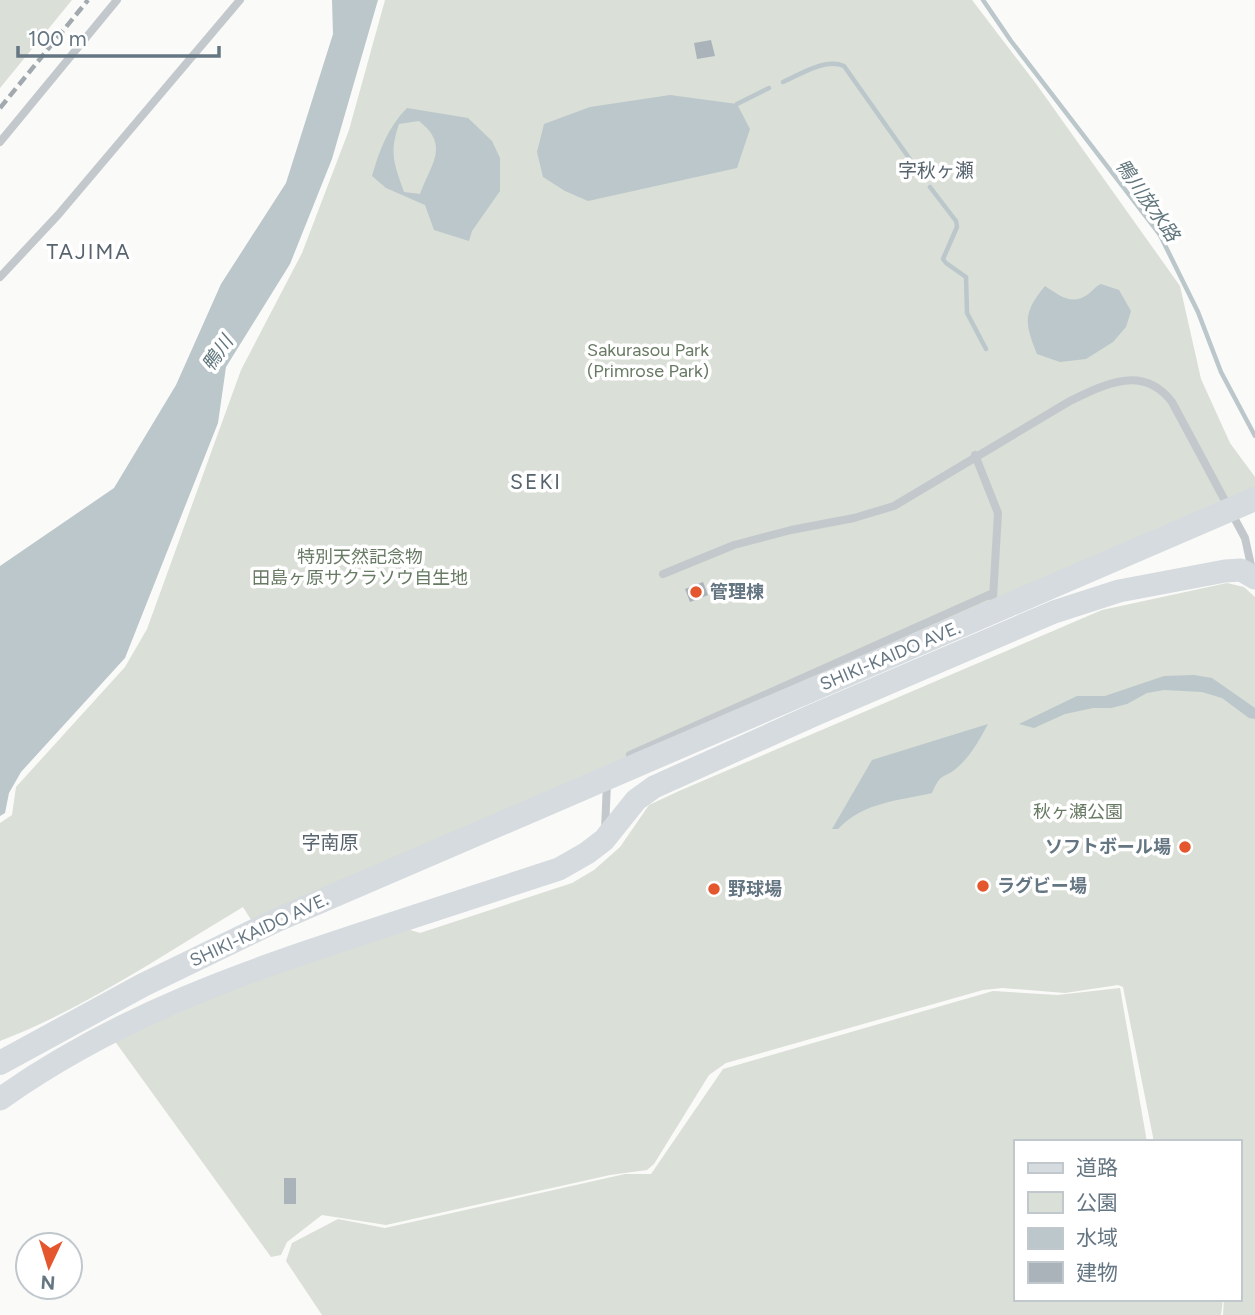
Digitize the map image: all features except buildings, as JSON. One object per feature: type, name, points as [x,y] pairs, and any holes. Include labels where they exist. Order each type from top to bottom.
[{"type":"main road","name":"SHIKI-KAIDO AVE.","points":[[0,1063],[143,985],[267,925],[1255,499]]},
{"type":"street","points":[[0,1099],[46,1067],[107,1032],[206,987],[559,869],[604,840],[636,800],[654,787],[1004,633],[1074,604],[1119,591],[1225,570],[1241,570],[1254,577]]},
{"type":"lane","points":[[0,142],[117,0]]},
{"type":"lane","points":[[0,277],[58,215],[240,0]]},
{"type":"lane","points":[[663,574],[734,545],[791,530],[854,518],[894,506],[975,455],[1098,387],[1130,380],[1147,382],[1165,393],[1182,419],[1245,538],[1254,577]]},
{"type":"lane","points":[[975,455],[998,513],[991,594],[1004,633]]},
{"type":"lane","points":[[621,759],[991,594]]},
{"type":"lane","points":[[604,840],[607,767]]},
{"type":"green space","points":[[0,0],[72,0],[0,88]]},
{"type":"green space","name":"Sakurasou Park (Primrose Park)","points":[[385,0],[972,0],[1037,85],[1180,286],[1201,379],[1230,443],[1255,477],[1255,489],[253,923],[243,907],[94,996],[0,1041],[0,823],[12,815],[16,787],[125,667],[147,629],[241,370],[302,253],[349,130]]},
{"type":"green space","name":"秋ヶ瀬公園","points":[[1227,583],[1244,587],[1255,597],[1255,1315],[1223,1315],[1224,1301],[1241,1301],[1241,1140],[1154,1140],[1123,987],[1118,985],[1065,993],[1002,988],[983,990],[726,1063],[709,1075],[654,1164],[647,1170],[610,1175],[386,1225],[322,1215],[287,1242],[281,1255],[271,1257],[114,1040],[219,993],[404,928],[420,933],[572,883],[594,870],[620,847],[649,805],[1102,610]]},
{"type":"green space","points":[[1120,988],[1147,1140],[1014,1140],[1014,1301],[1223,1301],[1221,1315],[322,1315],[286,1261],[292,1243],[338,1219],[385,1228],[625,1174],[651,1174],[723,1069],[993,991],[1057,995]]},
{"type":"water","name":"鴨川","points":[[332,0],[378,0],[332,159],[290,264],[226,367],[218,423],[125,658],[21,772],[9,793],[5,813],[0,816],[0,566],[114,488],[176,385],[221,284],[286,183],[333,34]]},
{"type":"water","points":[[670,95],[737,104],[750,129],[737,168],[588,201],[543,177],[537,152],[544,124],[590,107]]},
{"type":"water","points":[[407,108],[468,118],[492,141],[500,158],[500,191],[472,231],[469,241],[434,230],[425,205],[386,188],[372,176],[385,140],[394,123]],"holes":[[[419,121],[429,130],[436,147],[433,165],[420,194],[404,192],[394,158],[394,143],[399,124]]]},
{"type":"water","points":[[1101,284],[1119,290],[1131,311],[1126,327],[1113,342],[1086,359],[1060,362],[1037,354],[1028,318],[1029,311],[1045,286],[1065,298],[1076,300]]},
{"type":"water","points":[[1194,675],[1212,678],[1255,708],[1255,719],[1249,718],[1222,698],[1202,692],[1164,690],[1147,693],[1127,704],[1111,708],[1093,708],[1065,714],[1034,728],[1019,724],[1077,696],[1105,696],[1164,676]]},
{"type":"water","points":[[988,724],[967,757],[941,778],[932,793],[870,808],[838,829],[832,829],[872,760]]},
{"type":"waterway","name":"鴨川放水路","points":[[983,0],[1011,41],[1160,235],[1198,312],[1221,372],[1255,436]]},
{"type":"waterway","points":[[783,82],[821,65],[844,66],[914,165]]},
{"type":"waterway","points":[[737,104],[769,88]]},
{"type":"waterway","points":[[930,187],[956,221],[957,227],[943,259],[966,277],[967,313],[986,349]]},
{"type":"railway","points":[[0,108],[88,0]]},
{"type":"place","name":"管理棟","points":[[696,592]]},
{"type":"place","name":"ソフトボール場","points":[[1185,847]]},
{"type":"place","name":"ラグビー場","points":[[983,886]]},
{"type":"place","name":"野球場","points":[[714,889]]},
{"type":"district","name":"字秋ヶ瀬","points":[[936,170]]},
{"type":"district","name":"TAJIMA","points":[[89,252]]},
{"type":"district","name":"SEKI","points":[[536,482]]},
{"type":"district","name":"字南原","points":[[330,842]]},
{"type":"park label","name":"特別天然記念物 田島ヶ原サクラソウ自生地","points":[[360,567]]}]
